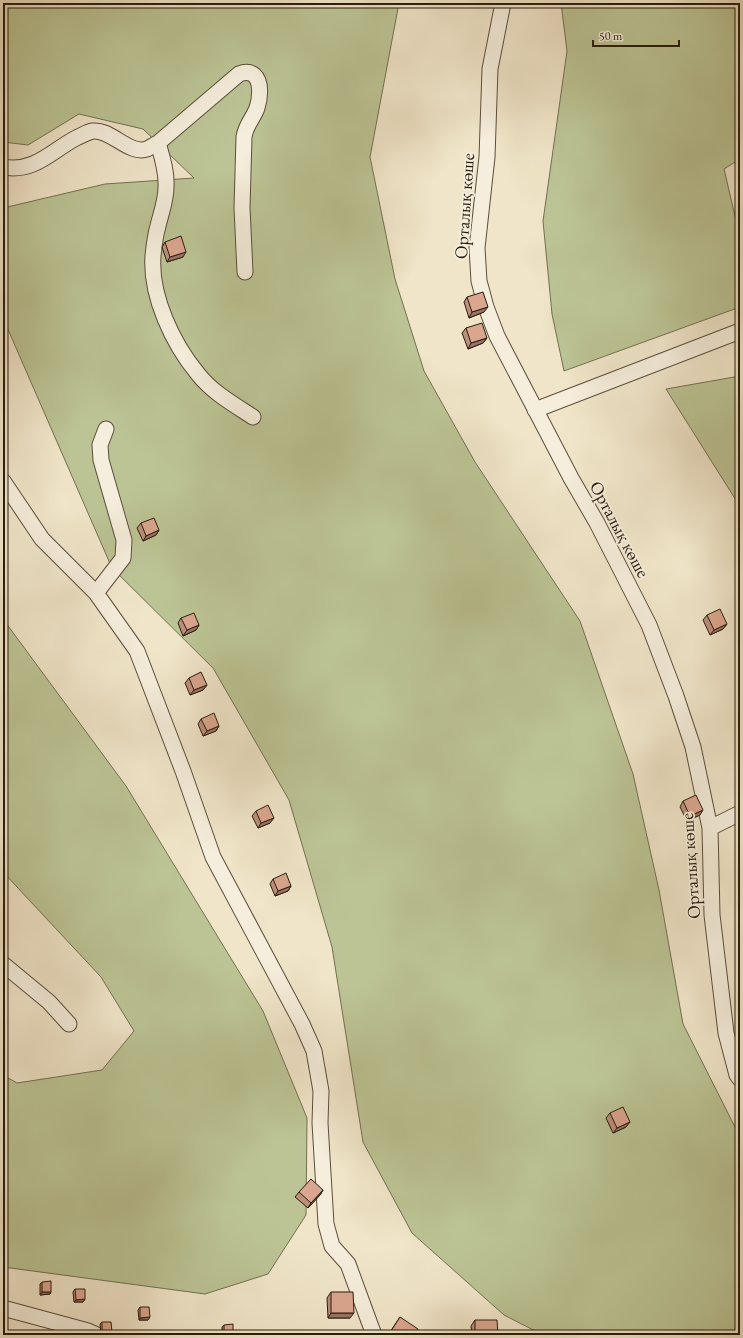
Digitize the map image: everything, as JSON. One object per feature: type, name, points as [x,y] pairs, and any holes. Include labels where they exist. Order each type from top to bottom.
[{"type":"street","name":"Орталық көше","points":[[503,3],[490,69],[487,157],[477,248],[479,281],[486,307],[497,336],[571,478],[597,523],[649,625],[676,696],[693,747],[710,828],[712,915],[726,1033],[737,1076],[740,1079]]},
{"type":"street","points":[[3,167],[9,168],[38,163],[65,144],[93,131],[108,135],[128,146],[140,150],[146,149],[158,143],[239,74],[244,72],[251,73],[255,76],[259,84],[259,100],[254,114],[246,127],[244,137],[242,208],[246,272]]},
{"type":"street","points":[[158,143],[166,179],[166,196],[157,228],[153,258],[156,291],[159,303],[178,346],[198,374],[230,403],[252,417]]},
{"type":"street","points":[[535,410],[740,331]]},
{"type":"street","points":[[96,593],[123,558],[124,540],[101,460],[100,445],[106,429]]},
{"type":"street","points":[[3,481],[42,539],[96,593],[137,651],[183,771],[213,857],[302,1024],[314,1051],[321,1091],[320,1124],[326,1224],[332,1246],[348,1264],[374,1335]]},
{"type":"street","points":[[710,828],[740,813]]},
{"type":"street","points":[[3,964],[49,1002],[70,1024]]},
{"type":"street","points":[[3,1308],[88,1331],[97,1335]]},
{"type":"green space","points":[[3,3],[399,3],[370,157],[395,279],[424,371],[475,462],[580,621],[633,774],[659,890],[683,1024],[740,1137],[740,1335],[543,1335],[504,1315],[412,1233],[363,1142],[332,947],[289,800],[213,668],[112,568],[3,318],[3,208],[105,184],[194,178],[143,129],[79,114],[28,145],[3,142]]},
{"type":"green space","points":[[561,3],[740,3],[740,159],[724,169],[738,229],[740,229],[740,307],[564,371],[552,314],[543,221],[567,51]]},
{"type":"green space","points":[[740,376],[740,508],[666,389]]},
{"type":"green space","points":[[3,619],[126,786],[263,1011],[307,1118],[306,1215],[268,1274],[205,1294],[3,1267],[3,1075],[17,1083],[102,1070],[134,1031],[101,977],[3,872]]},
{"type":"building","points":[[181,236],[186,252],[170,257],[165,242]]},
{"type":"building","points":[[483,292],[488,307],[472,312],[467,297]]},
{"type":"building","points":[[482,323],[487,338],[471,343],[466,328]]},
{"type":"building","points":[[154,518],[159,530],[146,536],[141,523]]},
{"type":"building","points":[[720,609],[727,624],[714,630],[707,615]]},
{"type":"building","points":[[194,613],[199,625],[187,630],[181,618]]},
{"type":"building","points":[[201,672],[207,685],[194,690],[189,678]]},
{"type":"building","points":[[214,713],[219,726],[207,731],[201,719]]},
{"type":"building","points":[[696,795],[703,810],[690,816],[683,801]]},
{"type":"building","points":[[268,805],[274,818],[261,823],[256,811]]},
{"type":"building","points":[[286,873],[291,886],[278,891],[273,879]]},
{"type":"building","points":[[623,1107],[630,1122],[617,1128],[610,1113]]},
{"type":"building","points":[[311,1179],[323,1190],[311,1203],[299,1192]]},
{"type":"building","points":[[51,1281],[51,1292],[42,1292],[42,1282]]},
{"type":"building","points":[[75,1289],[85,1289],[85,1299],[76,1300]]},
{"type":"building","points":[[331,1292],[353,1292],[354,1313],[331,1313]]},
{"type":"building","points":[[140,1307],[149,1307],[150,1317],[140,1318]]},
{"type":"building","points":[[400,1317],[418,1329],[415,1335],[397,1335],[391,1331]]},
{"type":"building","points":[[475,1320],[497,1320],[498,1335],[475,1335]]},
{"type":"building","points":[[102,1322],[111,1322],[112,1332],[102,1332]]},
{"type":"building","points":[[233,1324],[233,1335],[224,1335],[224,1325]]},
{"type":"building","points":[[174,1331],[184,1331],[184,1335],[174,1335]]},
{"type":"building","points":[[260,1332],[269,1332],[270,1335],[260,1335]]}]
